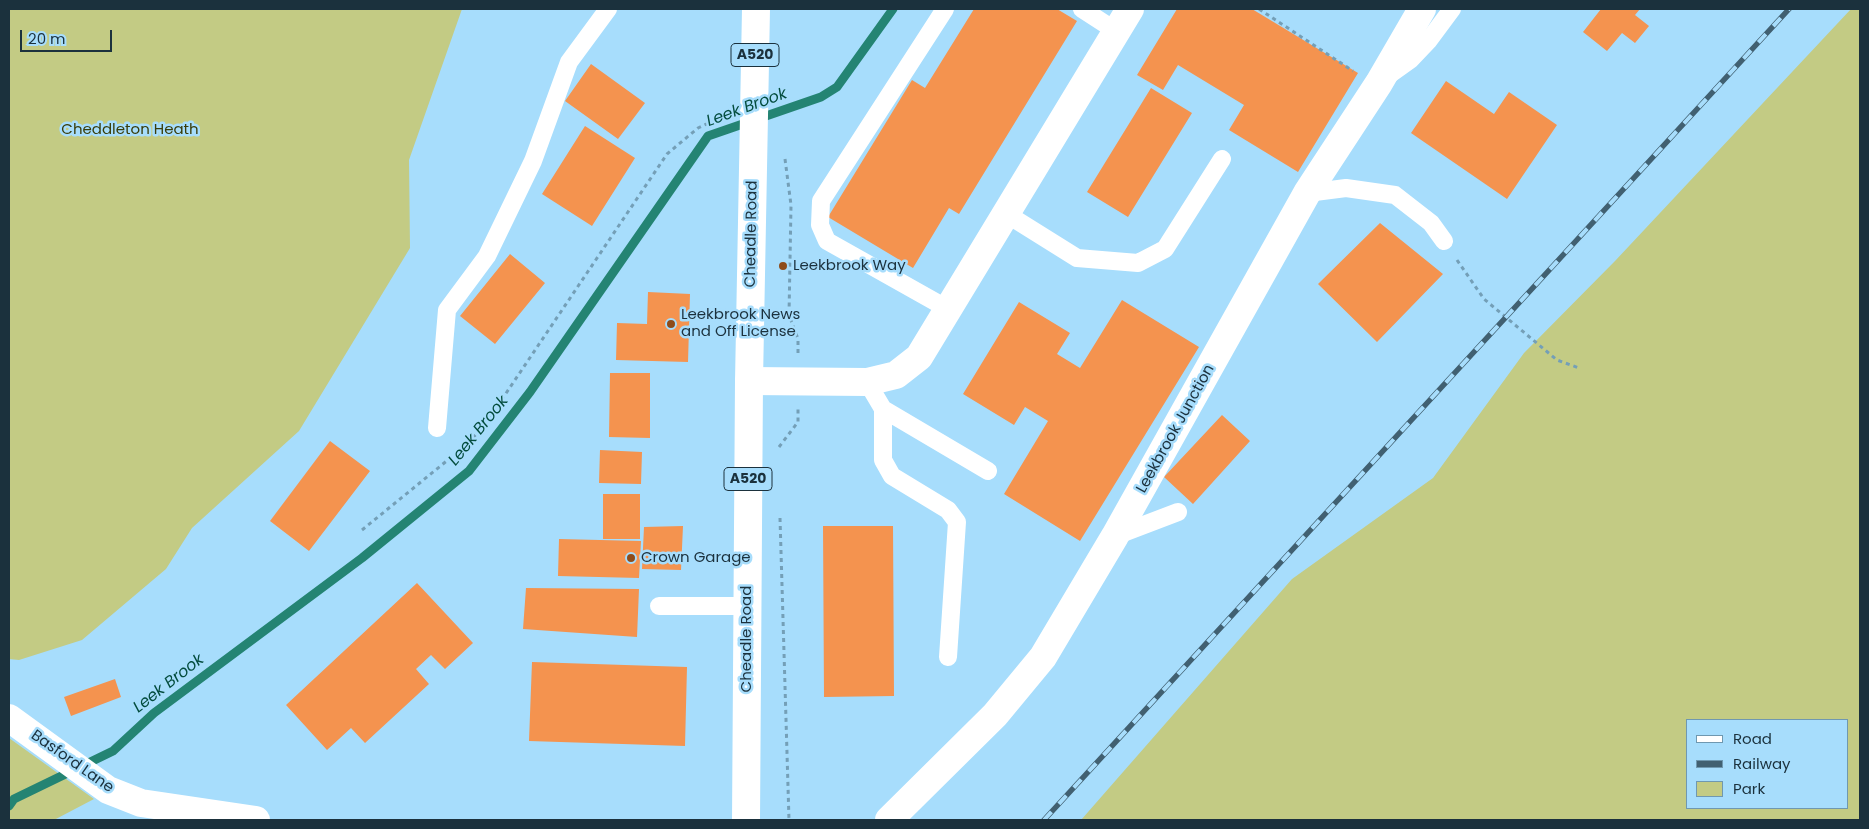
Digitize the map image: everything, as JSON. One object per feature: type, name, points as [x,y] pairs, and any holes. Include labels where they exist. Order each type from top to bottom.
[{"type":"main road","name":"Cheadle Road","points":[[746,820],[747,606],[756,9]]},
{"type":"main road","name":"Leekbrook Junction","points":[[889,820],[995,715],[1044,657],[1115,536],[1307,193],[1378,85],[1422,9]]},
{"type":"main road","points":[[750,381],[867,382],[896,375],[919,357],[1123,20]]},
{"type":"main road","name":"Basford Lane","points":[[9,718],[108,790],[141,803],[256,820]]},
{"type":"lane","points":[[437,428],[447,310],[486,256],[504,222],[533,161],[569,62],[608,9]]},
{"type":"lane","points":[[945,9],[821,201],[820,225],[827,241],[948,309]]},
{"type":"lane","points":[[1082,9],[1123,20]]},
{"type":"lane","points":[[1378,85],[1410,60],[1429,40],[1452,9]]},
{"type":"lane","points":[[1005,213],[1077,258],[1138,263],[1165,249],[1222,159]]},
{"type":"lane","points":[[1307,193],[1346,188],[1395,195],[1431,223],[1444,241]]},
{"type":"lane","points":[[867,382],[883,409],[988,471]]},
{"type":"lane","points":[[883,409],[883,460],[892,476],[948,510],[957,522],[948,657]]},
{"type":"lane","points":[[1115,536],[1178,512]]},
{"type":"lane","points":[[659,606],[747,606]]},
{"type":"path","points":[[1259,9],[1378,85]]},
{"type":"path","points":[[362,530],[466,446],[484,426],[667,154],[698,128],[754,101]]},
{"type":"path","points":[[779,455],[779,446],[798,422],[798,339],[789,315],[791,205],[784,152]]},
{"type":"path","points":[[1444,241],[1484,299],[1557,360],[1579,368]]},
{"type":"path","points":[[780,511],[789,820]]},
{"type":"green space","name":"Cheddleton Heath","points":[[9,9],[462,9],[409,160],[410,248],[299,431],[192,528],[166,569],[82,640],[19,660],[9,659]]},
{"type":"green space","points":[[1851,9],[1860,9],[1860,820],[1081,820],[1292,579],[1433,478],[1524,353],[1615,261]]},
{"type":"green space","points":[[9,738],[94,799],[54,820],[9,820]]},
{"type":"building","points":[[974,9],[1057,9],[1077,21],[959,214],[949,208],[913,268],[828,217],[912,80],[925,88]]},
{"type":"building","points":[[1177,9],[1252,9],[1358,73],[1298,172],[1229,130],[1244,105],[1178,65],[1163,90],[1137,75]]},
{"type":"building","points":[[1601,9],[1640,9],[1635,15],[1649,26],[1635,43],[1622,33],[1607,51],[1583,32]]},
{"type":"building","points":[[591,64],[645,103],[618,139],[565,101]]},
{"type":"building","points":[[1446,81],[1494,114],[1509,92],[1557,125],[1507,199],[1411,133]]},
{"type":"building","points":[[1151,88],[1192,113],[1128,217],[1087,192]]},
{"type":"building","points":[[585,126],[635,158],[592,226],[542,194]]},
{"type":"building","points":[[1380,223],[1443,274],[1377,342],[1318,284]]},
{"type":"building","points":[[510,254],[545,283],[495,344],[460,316]]},
{"type":"building","points":[[648,292],[690,294],[688,362],[616,360],[617,323],[647,324]]},
{"type":"building","points":[[1122,300],[1199,347],[1080,541],[1004,494],[1048,421],[1025,407],[1014,425],[963,394],[1019,302],[1070,333],[1057,354],[1080,368]]},
{"type":"building","points":[[610,373],[650,373],[650,438],[609,437]]},
{"type":"building","points":[[1222,415],[1250,441],[1193,504],[1164,477]]},
{"type":"building","points":[[330,441],[370,471],[309,551],[270,521]]},
{"type":"building","points":[[600,450],[642,452],[641,484],[599,483]]},
{"type":"building","points":[[603,494],[640,494],[640,539],[603,539]]},
{"type":"building","points":[[683,526],[681,570],[642,569],[644,527]]},
{"type":"building","points":[[823,526],[893,526],[894,696],[824,697]]},
{"type":"building","points":[[559,539],[641,541],[639,578],[558,576]]},
{"type":"building","points":[[417,583],[473,643],[445,669],[431,655],[416,669],[429,684],[365,743],[351,728],[327,750],[286,705]]},
{"type":"building","points":[[526,588],[639,589],[637,637],[523,629]]},
{"type":"building","points":[[532,662],[687,667],[685,746],[529,741]]},
{"type":"building","points":[[115,679],[121,697],[71,716],[64,697]]},
{"type":"waterway","name":"Leek Brook","points":[[9,806],[14,799],[113,751],[154,713],[362,558],[469,471],[530,392],[708,136],[821,97],[837,87],[893,9]]},
{"type":"railway","points":[[1044,820],[1789,9]]},
{"type":"place","name":"Leekbrook Way","points":[[783,266]]},
{"type":"place","name":"Leekbrook News and Off License","points":[[671,324]]},
{"type":"place","name":"Crown Garage","points":[[631,558]]}]
